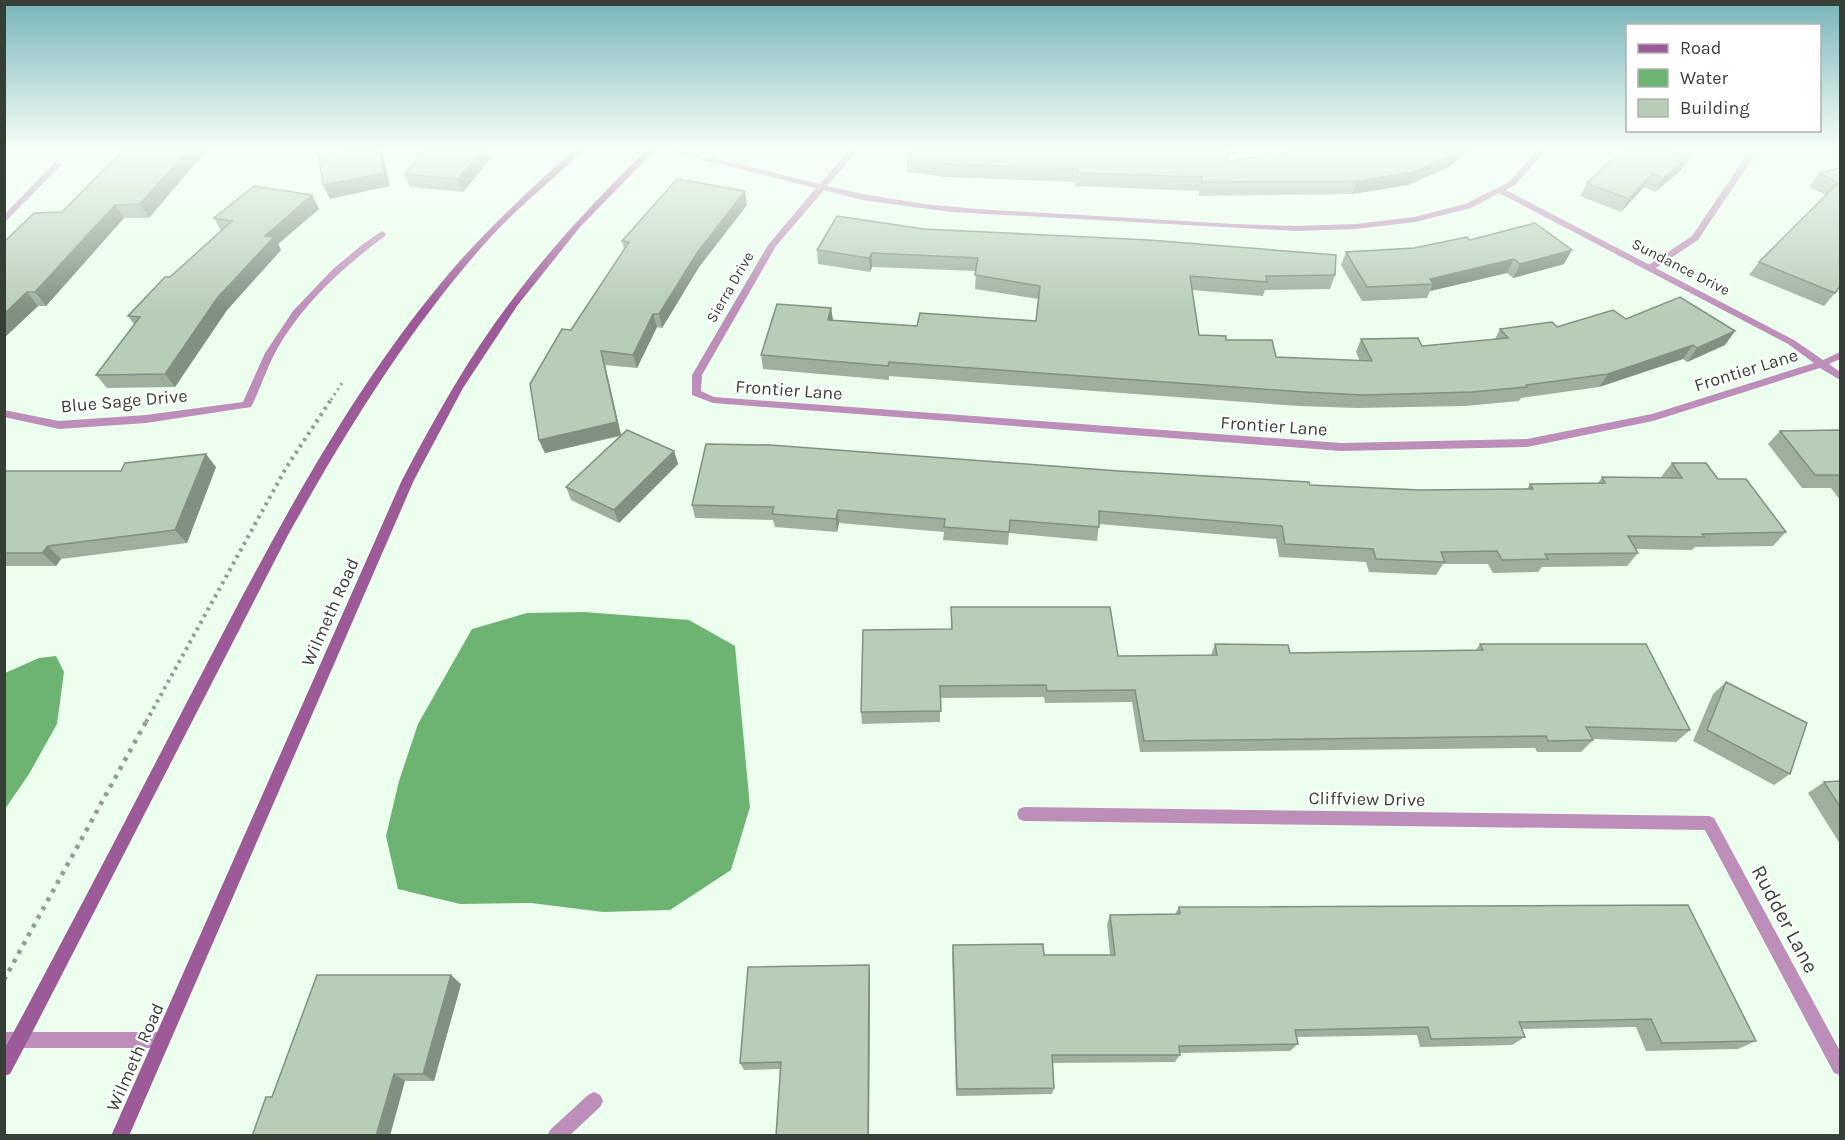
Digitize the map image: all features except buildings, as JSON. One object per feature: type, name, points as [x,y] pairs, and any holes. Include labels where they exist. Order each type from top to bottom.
[{"type":"main road","points":[[4,1068],[12,1040],[263,571],[356,406],[403,338],[475,249],[523,203]]},
{"type":"main road","name":"Wilmeth Road","points":[[120,1136],[408,480],[435,425],[475,357],[526,285],[598,203]]},
{"type":"street","points":[[4,221],[21,203]]},
{"type":"street","name":"Sierra Drive","points":[[696,393],[697,375],[748,284],[772,245],[806,203]]},
{"type":"street","points":[[895,203],[952,210],[1327,229],[1404,222],[1470,203]]},
{"type":"street","name":"Sundance Drive","points":[[1525,203],[1791,342],[1840,377]]},
{"type":"street","points":[[1650,268],[1695,238],[1718,203]]},
{"type":"street","name":"Blue Sage Drive","points":[[4,413],[59,425],[146,419],[247,405],[273,347],[300,307],[346,260],[382,234]]},
{"type":"street","name":"Frontier Lane","points":[[696,393],[712,400],[1341,447],[1527,443],[1653,417],[1822,364],[1840,355]]},
{"type":"street","name":"Cliffview Drive","points":[[1024,814],[1709,824]]},
{"type":"street","name":"Rudder Lane","points":[[1709,824],[1840,1067]]},
{"type":"street","points":[[12,1040],[162,1040]]},
{"type":"street","points":[[556,1136],[594,1101]]},
{"type":"water","points":[[584,612],[689,620],[735,646],[750,807],[731,870],[670,910],[603,912],[531,903],[460,904],[398,889],[386,836],[399,781],[418,724],[472,629],[527,613]]},
{"type":"water","points":[[56,656],[64,672],[57,724],[29,774],[5,809],[5,673],[39,658]]}]
